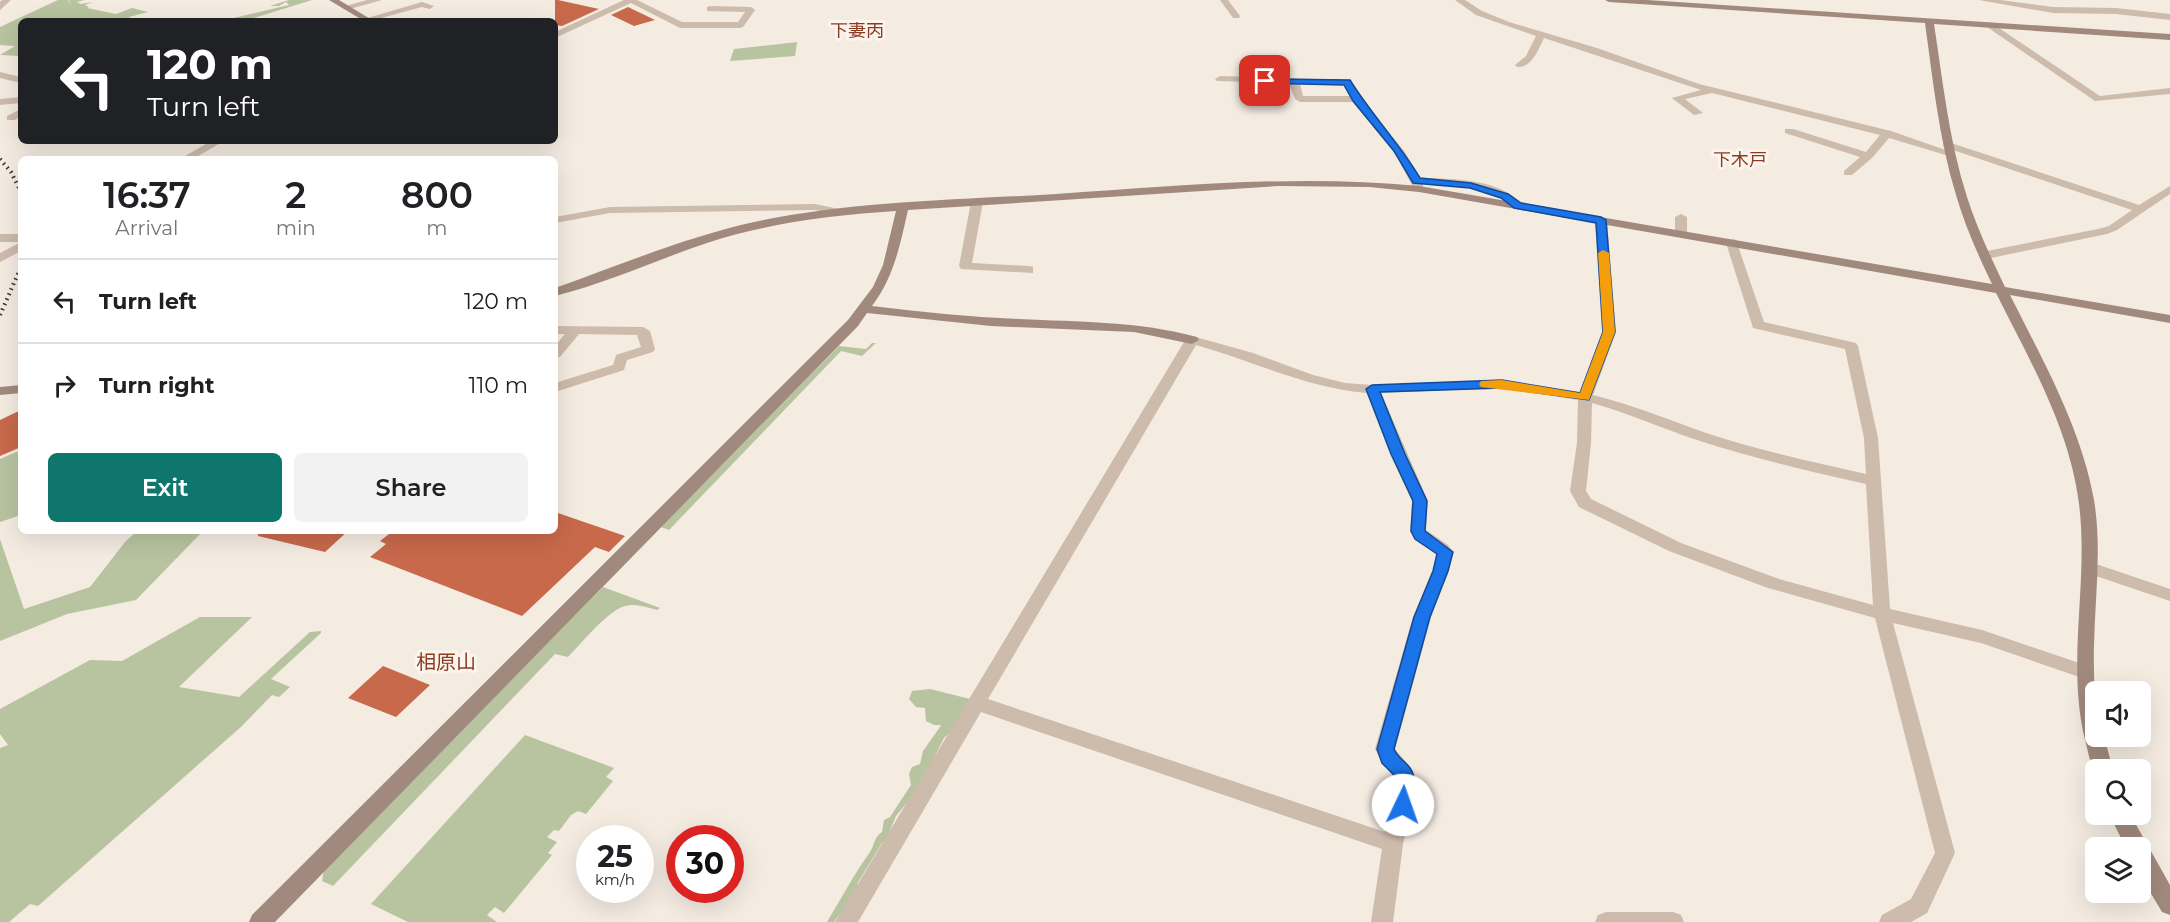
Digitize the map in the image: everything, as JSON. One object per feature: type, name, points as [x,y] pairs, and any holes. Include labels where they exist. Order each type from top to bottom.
[{"type":"street","points":[[0,8],[7,0]]},
{"type":"street","points":[[333,0],[364,18]]},
{"type":"street","points":[[346,7],[378,0]]},
{"type":"street","points":[[558,34],[631,0],[680,25],[740,25],[750,10],[710,9]]},
{"type":"street","points":[[695,26],[717,0]]},
{"type":"street","points":[[1224,0],[1236,16]]},
{"type":"street","points":[[1459,0],[1472,10],[1491,18],[1712,90],[1949,149],[2141,209]]},
{"type":"street","points":[[1609,0],[2170,37]]},
{"type":"street","points":[[1983,0],[2062,10],[2170,17]]},
{"type":"street","points":[[2059,0],[2062,10]]},
{"type":"street","points":[[2113,0],[2120,12]]},
{"type":"street","points":[[374,18],[422,4],[430,6]]},
{"type":"street","points":[[1929,21],[1949,149],[1970,223],[2000,290],[2051,389],[2073,444],[2090,508],[2090,568],[2085,672],[2092,733],[2100,759]]},
{"type":"street","points":[[1990,25],[2098,99],[2170,92]]},
{"type":"street","points":[[1520,65],[1530,57],[1541,35]]},
{"type":"street","points":[[0,75],[18,79]]},
{"type":"street","points":[[1220,79],[1347,82],[1357,99],[1398,150],[1418,185]]},
{"type":"street","points":[[1296,82],[1293,84],[1300,99],[1357,99]]},
{"type":"street","points":[[1698,113],[1677,98],[1712,90]]},
{"type":"street","points":[[0,102],[18,99]]},
{"type":"street","points":[[11,118],[18,114]]},
{"type":"street","points":[[1790,131],[1868,156]]},
{"type":"street","points":[[1848,173],[1868,156],[1887,133]]},
{"type":"street","points":[[191,156],[213,144]]},
{"type":"street","points":[[558,291],[712,237],[776,221],[835,211],[1279,183],[1369,184],[1418,185],[1518,206],[2170,319]]},
{"type":"street","points":[[1986,255],[2024,246],[2091,236],[2113,228],[2170,189]]},
{"type":"street","points":[[977,202],[965,266],[1029,270]]},
{"type":"street","points":[[260,922],[849,327],[879,288],[889,265],[903,206]]},
{"type":"street","points":[[558,219],[593,212],[627,209],[815,207],[835,211]]},
{"type":"street","points":[[1681,217],[1681,234]]},
{"type":"street","points":[[1601,220],[1609,332],[1585,397],[1584,443],[1578,491],[1585,503],[1675,547],[1763,580],[1882,613],[1982,637],[2085,672]]},
{"type":"street","points":[[0,238],[17,243]]},
{"type":"street","points":[[0,258],[17,243]]},
{"type":"street","points":[[1732,243],[1758,325],[1851,346],[1871,438],[1882,613],[1901,678],[1945,853],[1919,906],[1890,922]]},
{"type":"street","points":[[864,309],[1010,323],[1132,329],[1169,334],[1248,356],[1328,384],[1372,389],[1502,384],[1585,397],[1631,409],[1701,436],[1798,465],[1874,481]]},
{"type":"street","points":[[558,330],[643,331],[648,349],[621,358],[619,367],[558,387]]},
{"type":"street","points":[[558,351],[576,330]]},
{"type":"street","points":[[846,922],[1192,340]]},
{"type":"street","points":[[0,391],[18,389]]},
{"type":"street","points":[[1372,389],[1420,501],[1418,531],[1420,535],[1445,552],[1441,571],[1422,617],[1385,749],[1389,758],[1404,774],[1406,784],[1393,844],[1382,922]]},
{"type":"street","points":[[2090,568],[2170,595]]},
{"type":"street","points":[[977,703],[1393,844]]},
{"type":"street","points":[[2151,873],[2170,905]]},
{"type":"street","points":[[1606,922],[1616,920],[1673,922]]},
{"type":"green space","points":[[58,0],[68,0],[71,5],[69,0],[84,0],[77,2],[81,4],[93,2],[85,5],[89,7],[87,8],[116,14],[132,8],[148,12],[129,17],[130,18],[19,18]]},
{"type":"green space","points":[[289,0],[312,0],[254,18],[234,18],[289,5],[286,2],[279,6],[270,6]]},
{"type":"green space","points":[[18,19],[18,56],[0,55],[15,46],[0,45],[0,27]]},
{"type":"green space","points":[[797,42],[795,56],[730,61],[734,49]]},
{"type":"green space","points":[[872,343],[876,343],[862,356],[841,351],[669,530],[661,527],[839,346],[866,349]]},
{"type":"green space","points":[[18,451],[18,516],[0,522],[0,459]]},
{"type":"green space","points":[[134,534],[200,534],[136,600],[67,614],[0,641],[0,539],[24,609],[90,587]]},
{"type":"green space","points":[[603,587],[660,608],[657,610],[633,605],[618,609],[602,621],[568,657],[555,654],[333,886],[322,881],[324,870]]},
{"type":"green space","points":[[200,617],[252,617],[179,687],[239,697],[310,632],[321,631],[321,633],[271,679],[290,687],[279,697],[272,695],[242,726],[38,906],[30,904],[9,922],[0,922],[0,748],[8,745],[0,734],[0,709],[90,660],[122,661]]},
{"type":"green space","points":[[930,689],[970,699],[957,725],[944,738],[918,789],[896,816],[886,840],[857,884],[859,889],[856,894],[834,922],[827,922],[870,852],[876,838],[882,832],[884,820],[890,817],[911,785],[909,774],[912,767],[920,764],[923,751],[941,725],[934,725],[926,721],[925,708],[916,707],[909,699],[912,691]]},
{"type":"green space","points":[[525,735],[614,768],[606,777],[613,781],[586,814],[578,811],[571,815],[559,831],[554,830],[547,837],[557,842],[548,853],[552,855],[504,913],[495,907],[487,915],[497,922],[408,922],[371,904]]},
{"type":"building","points":[[555,0],[599,9],[562,26],[558,25],[558,18],[555,18]]},
{"type":"building","points":[[628,7],[655,20],[634,26],[611,15]]},
{"type":"building","points":[[18,411],[18,448],[0,456],[0,420]]},
{"type":"building","points":[[558,513],[625,536],[609,552],[595,547],[522,616],[370,557],[386,544],[380,541],[389,534],[558,534]]},
{"type":"building","points":[[258,534],[345,534],[325,552],[258,536]]},
{"type":"building","points":[[383,666],[430,685],[396,717],[348,698]]},
{"type":"railway","points":[[0,159],[11,172],[18,186]]},
{"type":"railway","points":[[0,315],[18,274]]},
{"type":"slow traffic","points":[[1486,384],[1502,384],[1585,397],[1609,332],[1603,253]]},
{"type":"district","name":"下妻丙","points":[[857,31]]},
{"type":"district","name":"下木戸","points":[[1740,160]]},
{"type":"district","name":"相原山","points":[[446,662]]},
{"type":"route","points":[[1265,81],[1347,82],[1356,99],[1398,150],[1416,181],[1471,186],[1495,192],[1518,206],[1601,220],[1609,332],[1585,397],[1502,384],[1449,384],[1372,389],[1420,501],[1418,531],[1420,535],[1432,540],[1445,552],[1441,571],[1422,617],[1385,749],[1389,758],[1404,774],[1406,784],[1403,805]]}]
